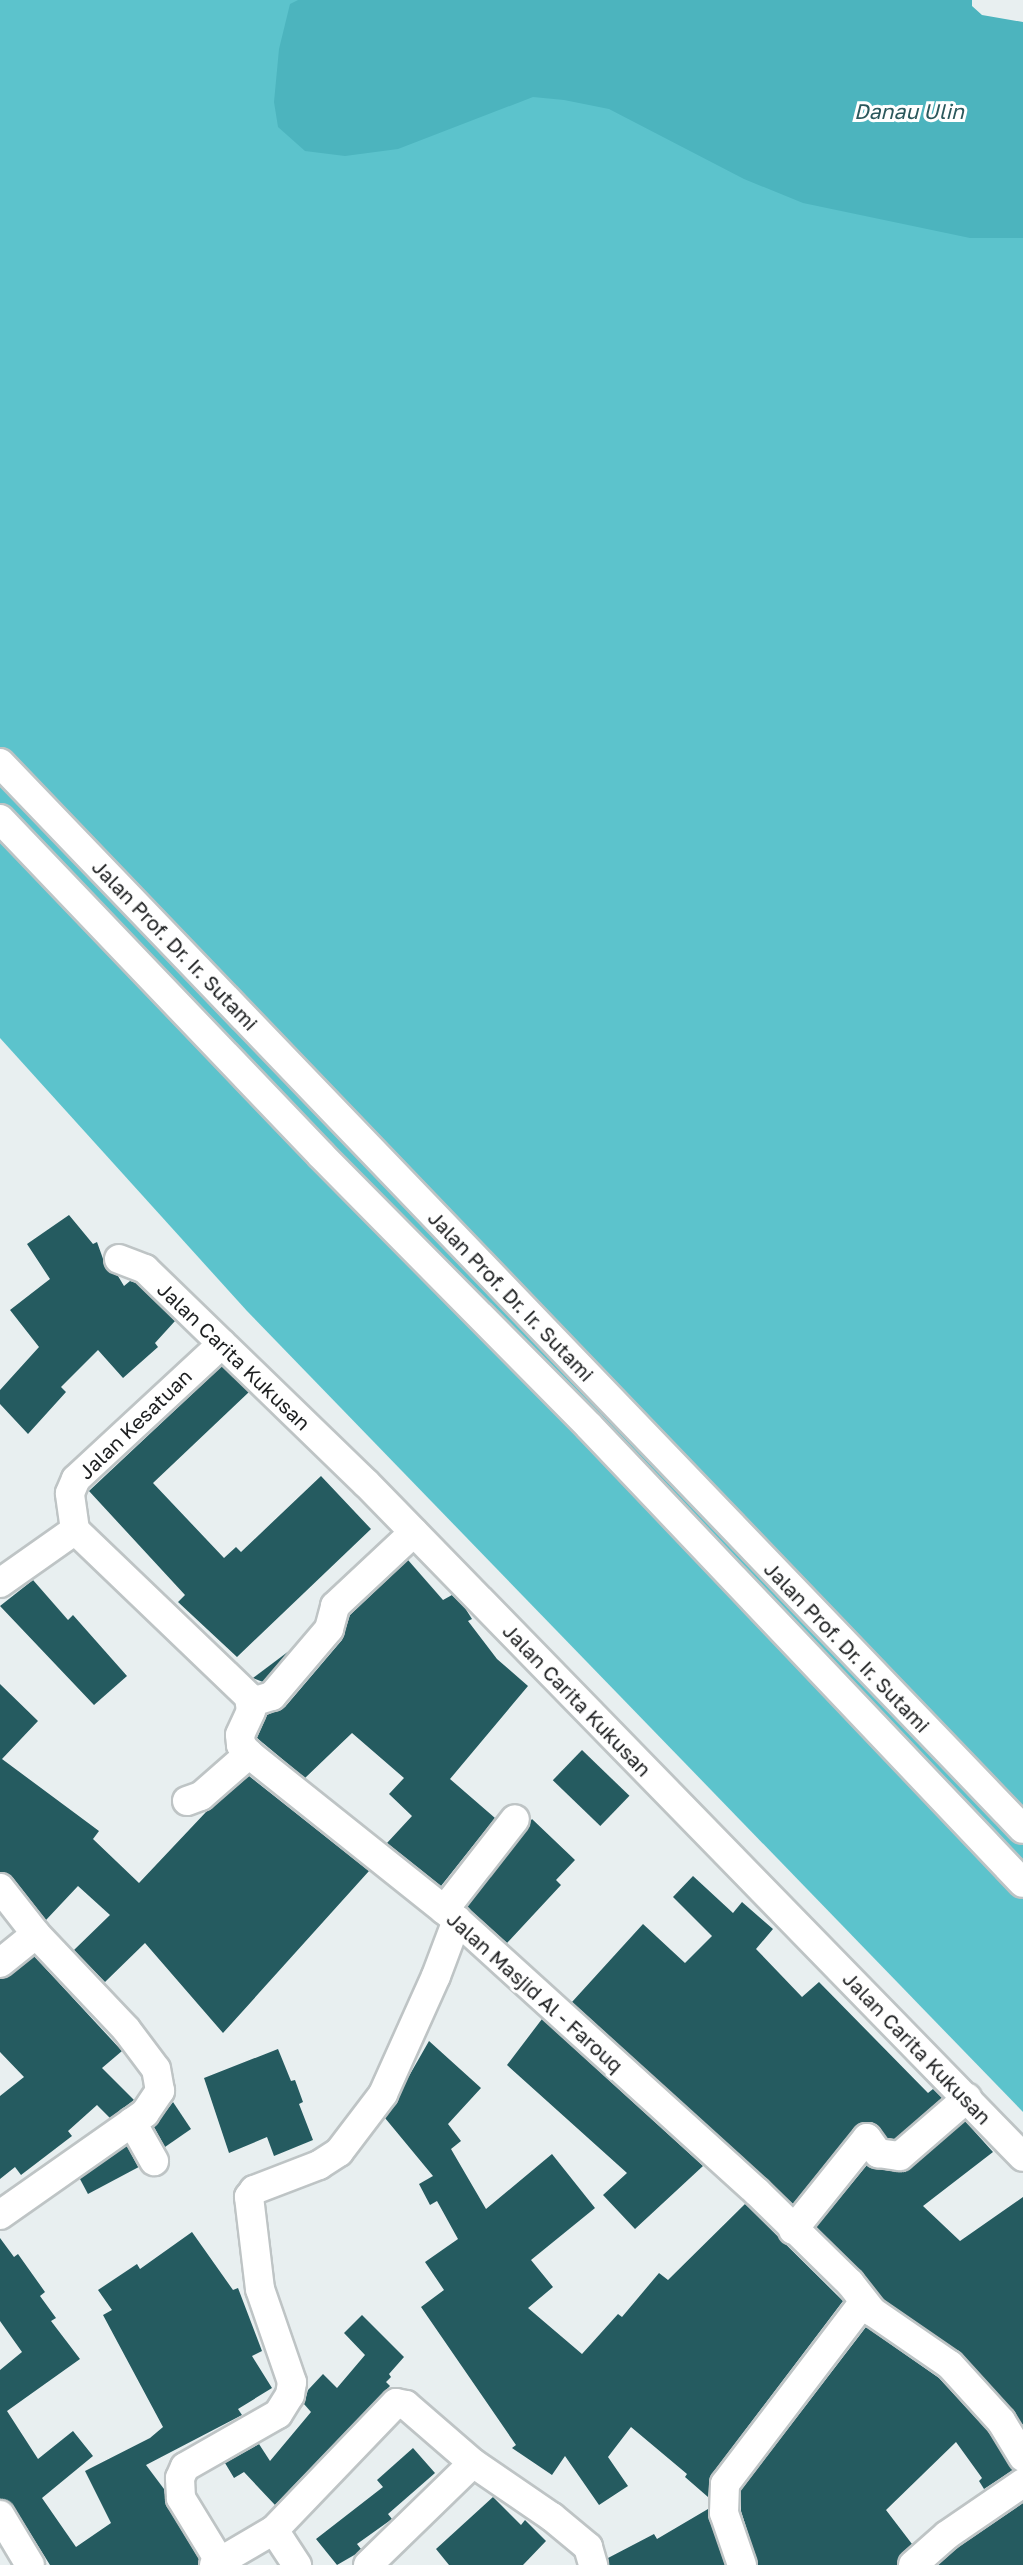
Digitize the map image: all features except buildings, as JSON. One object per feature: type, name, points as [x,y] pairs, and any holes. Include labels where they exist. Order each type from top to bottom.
[{"type":"street","name":"Jalan Prof. Dr. Ir. Sutami","points":[[0,763],[1023,1829]]},
{"type":"street","name":"Jalan Prof. Dr. Ir. Sutami","points":[[0,819],[321,1155],[589,1426],[1023,1883]]},
{"type":"street","name":"Jalan Carita Kukusan","points":[[119,1259],[145,1269],[414,1533],[1023,2157]]},
{"type":"street","name":"Jalan Kesatuan","points":[[75,1530],[70,1493],[76,1479],[222,1344]]},
{"type":"street","points":[[0,1583],[75,1530],[252,1702]]},
{"type":"street","points":[[252,1702],[272,1696],[329,1629],[335,1606],[414,1533]]},
{"type":"street","points":[[187,1801],[201,1796],[249,1754],[241,1745],[240,1735],[252,1702]]},
{"type":"street","name":"Jalan Masjid Al - Farouq","points":[[249,1754],[450,1915],[758,2192],[793,2230],[850,2283],[863,2303],[950,2365],[1001,2421],[1023,2457]]},
{"type":"street","points":[[515,1819],[450,1915],[436,1976],[383,2094],[339,2152],[319,2165],[254,2190],[249,2197],[260,2289],[292,2382],[278,2414],[185,2467],[180,2478],[181,2498],[217,2563],[274,2530],[396,2403],[406,2405],[473,2463],[539,2506],[588,2547],[593,2565]]},
{"type":"street","points":[[0,1888],[36,1934],[126,2029],[156,2069],[160,2091],[146,2113],[0,2215]]},
{"type":"street","points":[[0,1963],[36,1934]]},
{"type":"street","points":[[793,2230],[867,2138],[878,2153],[900,2156],[967,2098]]},
{"type":"street","points":[[132,2122],[154,2160]]},
{"type":"street","points":[[742,2565],[724,2513],[725,2484],[863,2303]]},
{"type":"street","points":[[368,2565],[473,2463]]},
{"type":"street","points":[[913,2565],[947,2535],[1023,2483]]},
{"type":"street","points":[[0,2515],[30,2565]]},
{"type":"street","points":[[274,2530],[297,2565]]},
{"type":"shaded area","points":[[0,0],[657,0],[1023,236],[1023,2112],[247,1311],[0,1038]]},
{"type":"water","name":"Danau Ulin","points":[[298,0],[972,0],[972,6],[982,15],[1023,22],[1023,238],[970,238],[803,203],[744,179],[609,109],[564,100],[533,97],[398,149],[345,156],[305,151],[278,127],[274,102],[279,49],[290,4]]}]
